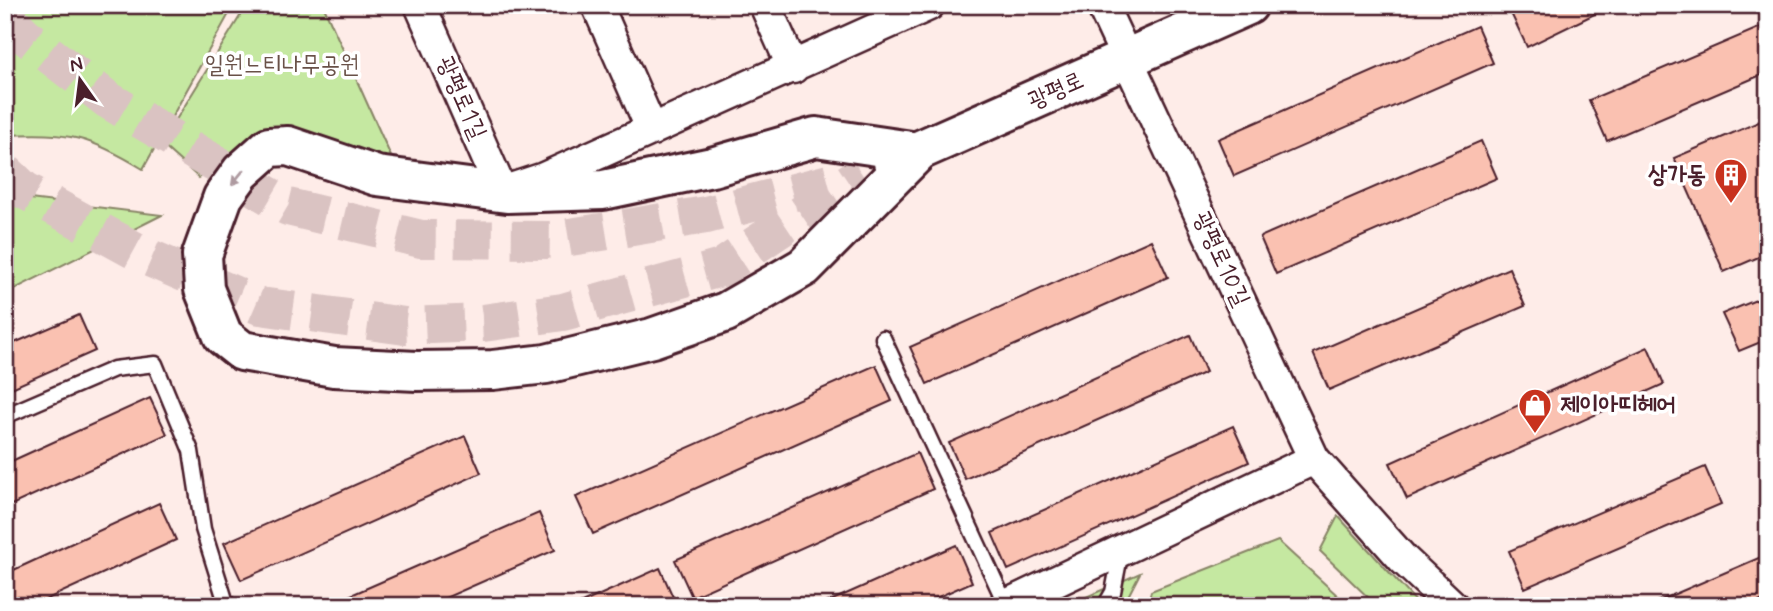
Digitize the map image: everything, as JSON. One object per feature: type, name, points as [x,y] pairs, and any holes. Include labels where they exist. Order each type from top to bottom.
[{"type":"main road","name":"광평로","points":[[862,174],[918,152],[1248,5]]},
{"type":"main road","points":[[816,137],[918,152],[804,267],[737,305],[652,338],[546,364],[493,370],[417,371],[334,367],[242,351],[223,336],[204,289],[202,255],[223,197],[241,172],[269,147],[288,146],[377,176],[508,193],[603,190],[712,167],[816,137]]},
{"type":"street","name":"광평로1길","points":[[420,5],[502,192],[544,178],[652,130]]},
{"type":"street","points":[[597,5],[652,130],[929,5]]},
{"type":"street","points":[[765,5],[793,68]]},
{"type":"street","name":"광평로10길","points":[[1102,5],[1314,459],[1403,559],[1453,606]]},
{"type":"street","points":[[1005,605],[1314,459]]},
{"type":"lane","points":[[883,338],[1005,605]]},
{"type":"lane","points":[[5,416],[114,369],[155,364],[191,451],[202,529],[227,606]]},
{"type":"lane","points":[[1105,606],[1113,592],[1122,550]]},
{"type":"green space","points":[[5,5],[216,5],[230,12],[143,169],[108,149],[78,138],[46,134],[5,135]]},
{"type":"green space","name":"일원느티나무공원","points":[[247,5],[323,5],[393,161],[281,126],[199,178],[161,144]]},
{"type":"green space","points":[[5,196],[162,215],[5,294]]},
{"type":"green space","points":[[1338,516],[1420,606],[1377,606],[1320,551]]},
{"type":"green space","points":[[1278,541],[1349,606],[1147,606],[1151,591]]},
{"type":"green space","points":[[1140,573],[1123,606],[1066,606]]},
{"type":"building","points":[[1517,5],[1613,5],[1527,47],[1509,9]]},
{"type":"building","points":[[1768,24],[1768,72],[1607,141],[1589,100]]},
{"type":"building","points":[[1477,26],[1493,63],[1234,176],[1218,139]]},
{"type":"building","name":"상가동","points":[[1768,118],[1768,253],[1724,272],[1674,158]]},
{"type":"building","points":[[1481,141],[1497,178],[1276,274],[1260,237]]},
{"type":"building","points":[[1151,240],[1168,277],[927,384],[910,347]]},
{"type":"building","points":[[1509,268],[1525,306],[1329,390],[1313,353]]},
{"type":"building","points":[[1768,295],[1768,339],[1739,351],[1722,314]]},
{"type":"building","points":[[79,315],[95,351],[5,391],[5,347]]},
{"type":"building","points":[[1190,335],[1206,372],[965,479],[949,443]]},
{"type":"building","points":[[1648,347],[1664,384],[1407,499],[1390,463]]},
{"type":"building","points":[[876,365],[892,401],[593,534],[576,497]]},
{"type":"building","points":[[150,398],[167,434],[5,508],[5,464]]},
{"type":"building","points":[[1233,426],[1249,462],[1008,570],[992,533]]},
{"type":"building","points":[[465,436],[481,473],[241,580],[224,543]]},
{"type":"building","points":[[917,453],[933,489],[692,597],[675,560]]},
{"type":"building","points":[[1705,467],[1721,504],[1525,588],[1509,551]]},
{"type":"building","points":[[159,503],[176,540],[32,606],[5,606],[5,574]]},
{"type":"building","points":[[539,513],[555,550],[427,606],[326,606]]},
{"type":"building","points":[[956,545],[972,582],[918,606],[819,606]]},
{"type":"building","points":[[1768,554],[1768,598],[1749,606],[1647,606]]},
{"type":"building","points":[[660,568],[677,606],[575,606]]},
{"type":"tunnel","points":[[5,16],[24,35],[108,100],[288,207],[421,239],[552,240],[706,215],[833,182]]},
{"type":"tunnel","points":[[5,172],[24,190],[145,256],[260,306],[405,326],[483,323],[563,312],[721,268],[862,174]]},
{"type":"place","name":"상가동","points":[[1731,205]]},
{"type":"place","name":"제이아띠헤어","points":[[1535,435]]}]
